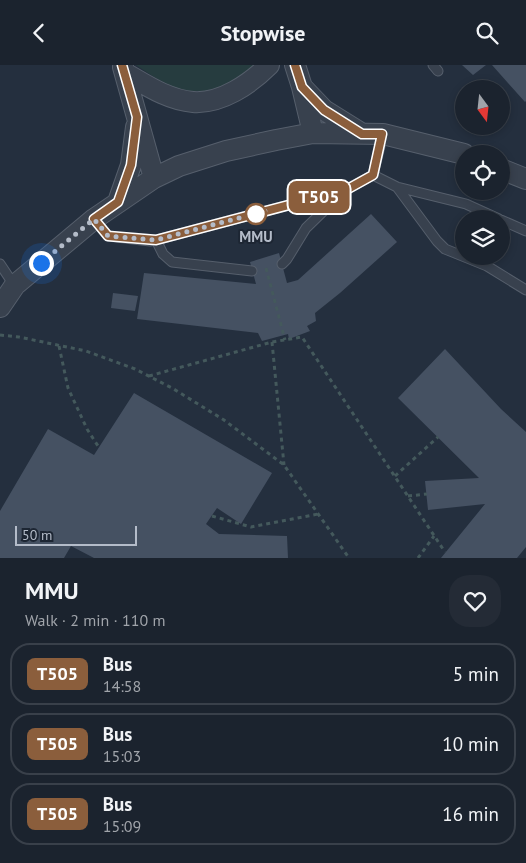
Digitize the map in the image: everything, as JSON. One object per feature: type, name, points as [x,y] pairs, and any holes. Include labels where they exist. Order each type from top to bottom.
[{"type":"street","points":[[123,69],[162,93],[193,102],[219,98],[241,88],[268,65]]},
{"type":"street","points":[[295,65],[313,133]]},
{"type":"street","points":[[123,69],[154,177]]},
{"type":"street","points":[[302,87],[324,110],[362,134]]},
{"type":"street","points":[[118,202],[131,165],[137,117]]},
{"type":"street","points":[[0,307],[15,285],[94,219],[154,177],[180,165],[226,151],[313,133],[382,134],[455,152]]},
{"type":"street","points":[[510,173],[526,179]]},
{"type":"lane","points":[[94,219],[108,236],[156,240],[346,190],[373,175],[382,134]]},
{"type":"lane","points":[[373,175],[397,187],[478,210]]},
{"type":"lane","points":[[397,187],[445,249],[487,266],[526,290]]},
{"type":"lane","points":[[282,264],[306,228],[346,190]]},
{"type":"lane","points":[[510,224],[526,231]]},
{"type":"lane","points":[[156,240],[162,254],[172,262],[252,271]]},
{"type":"lane","points":[[0,264],[15,285]]},
{"type":"path","points":[[266,268],[285,340]]},
{"type":"path","points":[[0,335],[86,351],[135,369],[224,420],[284,465],[349,558]]},
{"type":"path","points":[[149,376],[272,342],[302,337],[445,552]]},
{"type":"path","points":[[272,342],[284,465]]},
{"type":"path","points":[[59,346],[68,388],[87,429],[98,446]]},
{"type":"path","points":[[395,476],[438,437]]},
{"type":"path","points":[[408,496],[427,494]]},
{"type":"path","points":[[212,516],[251,527],[318,514]]},
{"type":"path","points":[[418,558],[434,536]]},
{"type":"green space","points":[[136,65],[255,65],[238,80],[208,91],[180,91]]},
{"type":"building","points":[[462,65],[486,65],[473,75]]},
{"type":"building","points":[[492,65],[526,65],[525,102],[510,85],[510,80],[505,80]]},
{"type":"building","points":[[371,214],[397,242],[315,313],[316,321],[307,326],[310,331],[289,339],[288,334],[262,341],[258,333],[137,319],[144,273],[256,284],[250,262],[279,253],[287,283],[298,280]]},
{"type":"building","points":[[113,293],[138,296],[135,311],[111,308]]},
{"type":"building","points":[[445,349],[501,409],[526,432],[526,547],[517,558],[441,558],[485,504],[428,510],[425,481],[479,478],[398,398]]},
{"type":"building","points":[[134,393],[272,473],[241,524],[217,508],[206,524],[219,534],[287,536],[288,558],[94,558],[71,546],[64,558],[0,558],[0,511],[48,429],[94,455]]},
{"type":"bus line","name":"T505","points":[[122,65],[137,117],[131,165],[118,202],[94,219],[108,236],[150,241],[346,190],[373,175],[382,134],[362,134],[324,110],[302,87],[295,65]]},
{"type":"place","name":"MMU","points":[[256,214]]},
{"type":"route","points":[[41,263],[94,219],[108,236],[150,241],[265,211],[256,214]]}]
